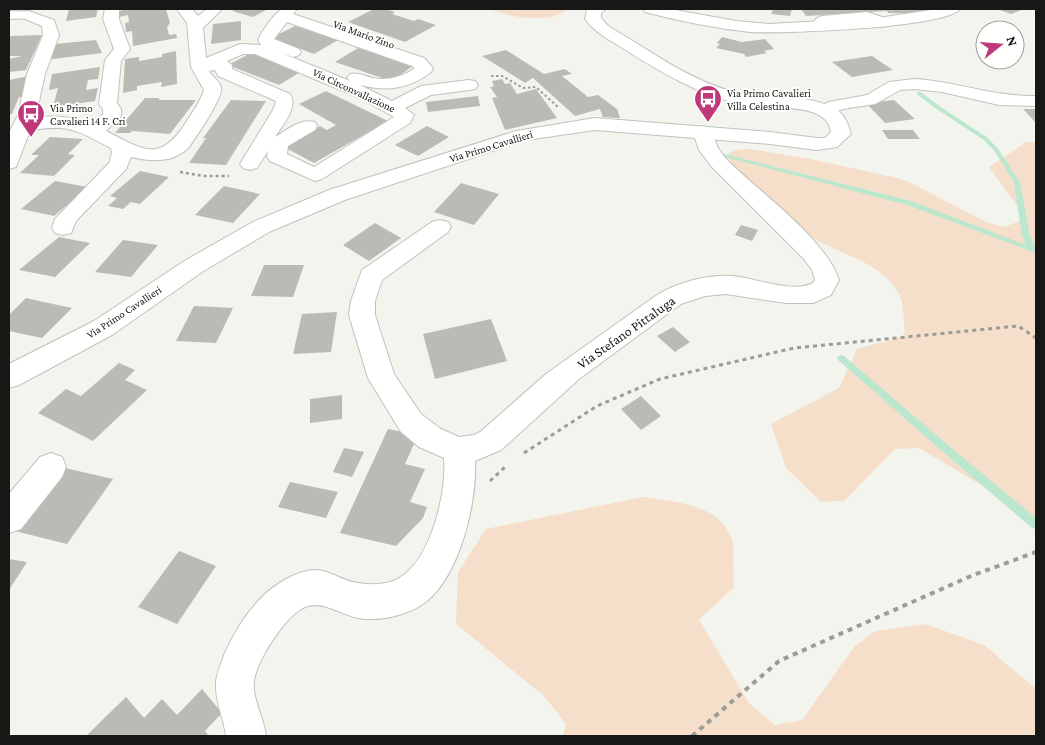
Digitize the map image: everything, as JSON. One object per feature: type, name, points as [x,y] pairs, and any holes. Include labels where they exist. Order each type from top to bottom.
[{"type":"street","points":[[94,132],[112,116],[112,109],[108,104],[113,60],[122,49],[111,19],[112,9]]},
{"type":"street","points":[[23,125],[56,122],[78,125],[120,146],[144,154],[166,153],[176,149],[185,139],[212,94],[212,85],[206,81],[200,67],[196,26],[184,9]]},
{"type":"street","points":[[196,26],[215,9]]},
{"type":"street","points":[[599,9],[594,10],[593,19],[603,29],[703,88],[728,97],[747,101],[794,104],[824,111],[842,102],[877,98],[892,86],[911,84],[946,88],[1014,101],[1036,101]]},
{"type":"street","points":[[650,9],[717,23],[751,27],[797,27],[883,22],[935,15],[954,9]]},
{"type":"street","points":[[9,26],[34,12]]},
{"type":"street","points":[[9,15],[34,12],[49,23],[51,35],[36,74],[27,115],[9,163]]},
{"type":"street","points":[[289,12],[295,19],[418,62],[424,68],[418,74],[395,84],[374,85],[311,58],[267,42],[266,38],[289,12]]},
{"type":"street","name":"Via Mario Zino","points":[[289,12],[434,58]]},
{"type":"street","points":[[822,21],[867,16],[883,22]]},
{"type":"street","name":"Via Circonvallazione","points":[[200,67],[240,49],[257,49],[368,94],[405,115],[404,118],[315,174],[277,157],[278,144],[308,126]]},
{"type":"street","points":[[200,67],[220,64],[224,65],[224,72],[299,91],[285,103],[250,164]]},
{"type":"street","points":[[390,106],[406,102],[427,90],[469,84]]},
{"type":"street","points":[[368,94],[393,94],[418,86]]},
{"type":"street","name":"Via Primo Cavallieri","points":[[9,377],[103,328],[194,266],[260,227],[337,195],[523,135],[572,126],[595,124],[703,132],[816,144],[830,143],[841,134],[841,128],[839,122],[824,111]]},
{"type":"street","name":"Via Stefano Pittaluga","points":[[458,450],[482,446],[492,440],[528,405],[583,360],[676,295],[710,287],[732,285],[806,296],[816,293],[823,288],[827,281],[823,266],[794,235],[730,176],[709,150],[703,132]]},
{"type":"street","points":[[63,228],[66,219],[119,165],[122,153],[120,146]]},
{"type":"street","points":[[246,736],[246,725],[234,683],[236,674],[248,644],[275,609],[306,589],[322,588],[351,600],[367,602],[386,600],[413,590],[437,561],[446,540],[460,474],[461,460],[458,450],[430,438],[411,423],[382,378],[362,315],[363,301],[371,276],[440,227]]},
{"type":"street","points":[[9,518],[51,467]]},
{"type":"path","points":[[469,84],[492,76],[502,76],[523,88],[536,87],[557,105],[572,126]]},
{"type":"path","points":[[518,457],[597,406],[660,379],[794,348],[1018,326],[1036,338]]},
{"type":"path","points":[[452,518],[511,462]]},
{"type":"path","points":[[692,736],[779,661],[971,576],[1036,552]]},
{"type":"shaded area","points":[[488,9],[567,9],[550,17],[529,18],[517,17]]},
{"type":"shaded area","points":[[1026,142],[1036,142],[1036,525],[1015,505],[919,448],[895,449],[844,501],[821,502],[786,468],[771,424],[839,388],[857,349],[905,336],[901,298],[892,283],[872,267],[825,245],[803,232],[754,189],[733,166],[726,155],[735,150],[750,149],[810,159],[893,177],[909,182],[986,222],[1003,227],[1018,222],[1023,214],[989,167]]},
{"type":"shaded area","points":[[643,497],[681,503],[705,511],[716,517],[731,537],[734,587],[699,620],[749,703],[775,725],[802,720],[854,647],[875,631],[925,624],[984,645],[1036,689],[1036,736],[563,736],[566,724],[544,696],[456,624],[458,572],[486,529]]},
{"type":"building","points":[[69,9],[98,9],[96,17],[66,21]]},
{"type":"building","points":[[129,9],[166,9],[170,23],[167,27],[169,35],[176,34],[177,38],[133,46],[132,31],[126,32],[125,23],[129,22],[128,15],[119,17],[118,11]]},
{"type":"building","points":[[237,9],[268,9],[253,17],[232,11]]},
{"type":"building","points":[[374,9],[385,9],[395,12],[392,14],[414,21],[418,19],[436,25],[405,42],[348,22]]},
{"type":"building","points":[[773,9],[792,9],[790,16],[771,14]]},
{"type":"building","points":[[801,9],[923,9],[927,14],[888,13],[887,11],[806,16]]},
{"type":"building","points":[[997,9],[1024,9],[1011,14]]},
{"type":"building","points":[[241,21],[241,40],[211,44],[213,24]]},
{"type":"building","points":[[295,26],[338,40],[314,54],[271,38]]},
{"type":"building","points":[[42,35],[26,70],[9,72],[9,59],[22,56],[9,56],[9,38],[11,36]]},
{"type":"building","points":[[722,37],[742,42],[765,39],[774,49],[764,51],[767,53],[746,57],[744,54],[716,48],[720,44],[717,43]]},
{"type":"building","points":[[96,40],[102,53],[45,60],[47,55],[53,54],[55,44]]},
{"type":"building","points":[[358,48],[413,66],[391,81],[335,62]]},
{"type":"building","points":[[506,50],[544,74],[565,69],[572,74],[562,76],[588,97],[598,95],[617,109],[620,118],[603,117],[600,109],[575,116],[533,78],[525,83],[482,56]]},
{"type":"building","points":[[176,51],[177,84],[161,87],[162,82],[137,86],[137,90],[123,93],[125,59],[139,57],[139,61],[162,57],[162,54]]},
{"type":"building","points":[[251,53],[302,71],[279,85],[228,65]]},
{"type":"building","points":[[872,56],[893,70],[852,77],[832,62]]},
{"type":"building","points":[[100,67],[98,79],[88,80],[86,90],[98,88],[95,101],[53,107],[58,88],[49,90],[52,74]]},
{"type":"building","points":[[29,76],[23,97],[19,97],[12,114],[9,115],[9,80]]},
{"type":"building","points":[[502,79],[505,84],[510,83],[517,94],[536,89],[557,118],[505,130],[492,98],[497,97],[490,87],[494,86],[492,81]]},
{"type":"building","points":[[326,91],[388,121],[314,163],[284,147],[320,126],[327,130],[336,125],[299,104]]},
{"type":"building","points":[[478,96],[480,106],[428,112],[426,102]]},
{"type":"building","points":[[145,98],[196,100],[170,134],[132,131],[130,133],[115,133]]},
{"type":"building","points":[[231,100],[266,101],[226,165],[189,163],[206,138],[203,138]]},
{"type":"building","points":[[894,100],[915,119],[885,123],[866,103]]},
{"type":"building","points":[[1023,109],[1036,109],[1036,123]]},
{"type":"building","points":[[427,126],[449,137],[418,156],[395,145]]},
{"type":"building","points":[[882,130],[913,130],[920,139],[888,139]]},
{"type":"building","points":[[50,137],[83,139],[68,154],[75,155],[54,176],[20,173],[39,155],[31,155]]},
{"type":"building","points":[[140,171],[169,177],[140,204],[131,202],[123,209],[108,206],[117,198],[110,196]]},
{"type":"building","points":[[55,181],[88,187],[54,216],[21,209]]},
{"type":"building","points":[[461,183],[499,194],[474,225],[434,212]]},
{"type":"building","points":[[224,186],[260,194],[233,223],[195,215]]},
{"type":"building","points":[[375,223],[401,238],[369,261],[343,245]]},
{"type":"building","points":[[741,225],[758,230],[752,241],[735,235]]},
{"type":"building","points":[[59,237],[90,243],[55,277],[19,270]]},
{"type":"building","points":[[123,240],[158,245],[131,277],[95,272]]},
{"type":"building","points":[[264,265],[304,265],[293,297],[251,296]]},
{"type":"building","points":[[26,298],[72,308],[42,338],[9,331],[9,315]]},
{"type":"building","points":[[194,306],[233,308],[216,343],[176,341]]},
{"type":"building","points":[[337,312],[331,352],[293,354],[302,314]]},
{"type":"building","points":[[491,319],[507,361],[435,379],[423,334]]},
{"type":"building","points":[[673,327],[690,342],[675,352],[657,336]]},
{"type":"building","points":[[119,363],[135,370],[125,380],[147,390],[93,441],[38,413],[66,389],[81,396]]},
{"type":"building","points":[[342,395],[342,419],[310,423],[310,399]]},
{"type":"building","points":[[641,396],[661,416],[641,430],[621,409]]},
{"type":"building","points":[[388,429],[418,435],[405,464],[425,469],[410,502],[427,507],[423,518],[396,546],[340,533]]},
{"type":"building","points":[[344,448],[364,452],[352,477],[333,472]]},
{"type":"building","points":[[65,468],[113,479],[67,544],[15,531]]},
{"type":"building","points":[[290,482],[338,492],[326,518],[278,507]]},
{"type":"building","points":[[179,551],[216,566],[177,624],[138,607]]},
{"type":"building","points":[[9,559],[27,562],[9,590]]},
{"type":"building","points":[[202,689],[222,713],[205,731],[209,736],[87,735],[126,697],[144,718],[162,699],[177,715]]},
{"type":"waterway","points":[[919,93],[986,139],[997,151],[1017,182],[1026,236],[1032,249]]},
{"type":"waterway","points":[[720,155],[909,203],[1036,251]]},
{"type":"waterway","points":[[841,358],[1036,524]]},
{"type":"place","name":"Via Primo Cavalieri Villa Celestina","points":[[708,123]]},
{"type":"place","name":"Via Primo Cavalieri 14 F. Cri","points":[[31,138]]}]
